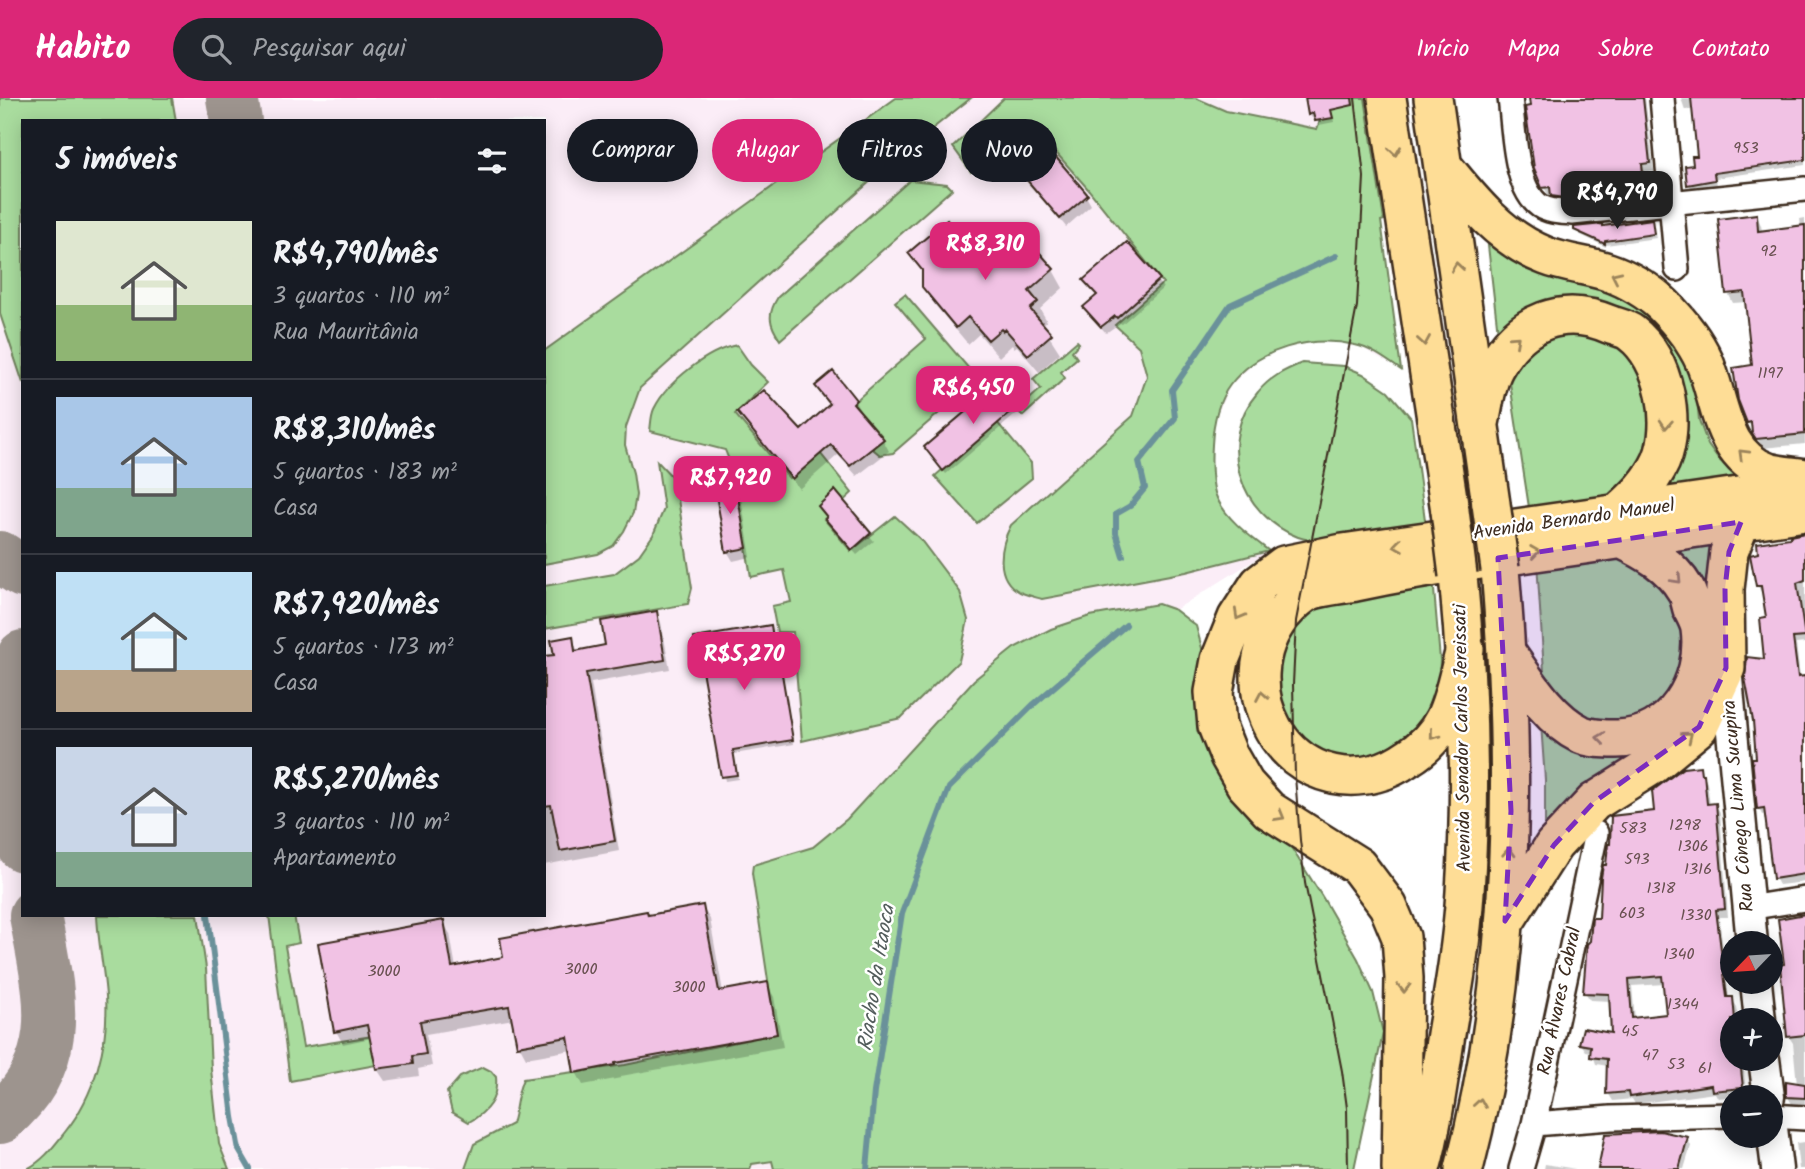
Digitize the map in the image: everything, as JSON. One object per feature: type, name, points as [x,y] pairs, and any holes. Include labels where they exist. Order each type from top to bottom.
[{"type":"main road","name":"Avenida Senador Carlos Jereissati","points":[[1387,98],[1450,511],[1465,649],[1468,812],[1465,892],[1441,1069],[1421,1169]]},
{"type":"main road","points":[[1433,98],[1500,569],[1507,656],[1511,811],[1505,921],[1478,1118],[1464,1169]]},
{"type":"main road","points":[[1443,166],[1480,209],[1523,246],[1548,257],[1610,272],[1661,303],[1685,331],[1704,360],[1726,432],[1738,450],[1767,471],[1805,478]]},
{"type":"main road","points":[[1480,423],[1493,369],[1509,344],[1529,328],[1552,317],[1581,315],[1631,333],[1650,354],[1663,385],[1668,420],[1661,459],[1620,527],[1654,555],[1685,589],[1700,629],[1699,669],[1685,702],[1664,723],[1636,738],[1604,739],[1581,734],[1557,717],[1507,656]]},
{"type":"main road","name":"Avenida Bernardo Manuel","points":[[1465,649],[1441,727],[1420,750],[1382,772],[1365,776],[1321,772],[1296,757],[1280,741],[1267,718],[1259,693],[1260,668],[1276,623],[1289,607],[1309,592],[1620,527],[1805,484]]},
{"type":"main road","name":"Avenida Bernardo Manuel","points":[[1401,1169],[1404,978],[1401,937],[1388,906],[1358,866],[1269,810],[1245,784],[1229,756],[1217,726],[1214,692],[1220,660],[1237,618],[1259,584],[1284,565],[1343,554],[1620,527],[1741,522],[1805,512]]},
{"type":"main road","points":[[1505,921],[1554,845],[1594,802],[1653,765],[1699,727],[1726,668],[1725,589],[1729,552],[1741,522]]},
{"type":"street","points":[[1510,98],[1522,180],[1531,196],[1551,211],[1572,213],[1805,189]]},
{"type":"street","points":[[1661,98],[1677,269]]},
{"type":"street","name":"Rua Cônego Lima Sucupira","points":[[1726,668],[1751,931]]},
{"type":"street","name":"Rua Álvares Cabral","points":[[1521,1169],[1534,1124],[1596,833]]},
{"type":"street","points":[[1748,908],[1805,899]]},
{"type":"street","points":[[1534,1124],[1611,1118],[1720,1115]]},
{"type":"street","points":[[1783,1118],[1805,1118]]},
{"type":"street","points":[[1775,1148],[1777,1169]]},
{"type":"highlighted area","points":[[1741,522],[1729,552],[1725,589],[1726,668],[1699,727],[1594,802],[1554,845],[1505,921],[1511,811],[1498,558]]},
{"type":"shaded area","points":[[0,98],[1364,98],[1401,370],[1357,345],[1321,341],[1285,346],[1254,363],[1230,386],[1213,423],[1211,459],[1216,498],[1238,527],[1269,551],[1175,610],[1196,626],[1203,652],[1202,706],[1206,745],[1323,898],[1358,959],[1373,992],[1383,1033],[1354,1169],[0,1169]]},
{"type":"green space","points":[[0,98],[172,98],[176,119],[21,119],[21,377],[0,314]]},
{"type":"green space","points":[[896,98],[971,98],[945,119],[867,119]]},
{"type":"green space","points":[[1004,98],[1196,98],[1226,111],[1317,129],[1328,98],[1365,98],[1384,220],[1381,221],[1401,370],[1361,347],[1338,342],[1321,342],[1286,347],[1270,353],[1242,372],[1230,385],[1219,406],[1213,430],[1214,487],[1226,513],[1269,551],[1186,572],[1042,599],[1020,592],[1006,579],[1002,552],[1011,525],[1133,416],[1147,376],[1139,347],[1115,325],[1163,283],[1057,154],[1057,119],[982,119]]},
{"type":"green space","points":[[961,139],[961,158],[953,147]]},
{"type":"green space","points":[[837,140],[837,182],[870,182],[640,388],[626,427],[625,445],[636,495],[633,513],[624,531],[613,546],[598,554],[546,564],[546,350],[779,182],[823,182],[823,150]]},
{"type":"green space","points":[[908,182],[947,184],[952,189],[780,340],[771,319],[778,297]]},
{"type":"green space","points":[[1487,237],[1645,308],[1682,352],[1696,387],[1699,420],[1708,445],[1718,459],[1743,480],[1655,493],[1671,467],[1635,327],[1499,342]]},
{"type":"green space","points":[[905,294],[971,371],[964,376],[961,394],[893,453],[880,455],[868,445],[882,436],[853,403],[926,339],[895,302]]},
{"type":"green space","points":[[1562,328],[1617,341],[1647,379],[1654,449],[1618,496],[1530,514],[1508,370],[1517,354]]},
{"type":"green space","points":[[1077,341],[1079,343],[1072,351],[1077,358],[1061,372],[1065,378],[1023,416],[1017,410],[1041,389],[1033,379]]},
{"type":"green space","points":[[737,345],[751,365],[768,382],[735,414],[789,478],[820,453],[852,493],[824,519],[851,551],[895,516],[920,539],[960,592],[968,620],[959,661],[901,718],[802,741],[793,632],[777,632],[772,606],[791,602],[784,570],[751,577],[733,470],[725,450],[650,431],[654,409],[678,378],[701,360]]},
{"type":"green space","points":[[1302,363],[1344,366],[1363,374],[1388,391],[1411,418],[1426,527],[1360,538],[1310,540],[1278,526],[1261,512],[1248,494],[1240,475],[1236,454],[1238,433],[1245,412],[1258,392],[1278,374]]},
{"type":"green space","points":[[981,403],[1031,463],[1032,478],[977,523],[935,476],[989,429],[969,405]]},
{"type":"green space","points":[[657,461],[675,480],[692,588],[688,604],[546,629],[546,586],[614,574],[639,555],[653,535],[664,509]]},
{"type":"green space","points":[[1716,541],[1706,599],[1664,548]]},
{"type":"green space","points":[[1630,556],[1679,603],[1685,665],[1655,716],[1597,729],[1545,687],[1537,562]]},
{"type":"green space","points":[[1433,578],[1440,660],[1439,682],[1431,716],[1398,748],[1346,765],[1290,737],[1268,664],[1302,607]]},
{"type":"green space","points":[[1158,604],[1175,610],[1196,626],[1203,652],[1202,706],[1323,898],[1358,959],[1373,992],[1383,1033],[1354,1169],[774,1169],[772,1161],[752,1164],[750,1169],[465,1169],[474,1144],[512,1124],[523,1079],[625,1065],[776,1034],[753,865],[813,847],[847,819],[974,680],[1014,648],[1051,629],[1090,616]]},
{"type":"green space","points":[[1541,724],[1642,749],[1545,836],[1545,780]]},
{"type":"green space","points":[[97,917],[198,917],[206,968],[211,1069],[219,1144],[229,1169],[27,1169],[48,1153],[65,1132],[84,1102],[98,1068],[106,1014]]},
{"type":"green space","points":[[269,917],[294,917],[299,943],[285,946],[303,1047],[373,1036],[376,1065],[290,1081]]},
{"type":"green space","points":[[483,1067],[496,1077],[495,1092],[486,1109],[469,1122],[452,1112],[447,1092],[460,1077]]},
{"type":"building","points":[[1305,98],[1352,98],[1353,105],[1331,110],[1333,118],[1315,121],[1313,113],[1308,115]]},
{"type":"building","points":[[1529,98],[1643,98],[1650,163],[1642,164],[1645,191],[1572,199],[1551,196],[1550,187],[1542,188],[1534,168],[1525,107],[1530,106]]},
{"type":"building","points":[[1691,98],[1805,98],[1805,160],[1714,173],[1715,180],[1687,185],[1685,166],[1693,165],[1692,156],[1697,156]]},
{"type":"building","points":[[1057,158],[1088,195],[1060,219],[1029,182],[1057,182]]},
{"type":"building","points":[[1757,214],[1758,231],[1805,225],[1805,434],[1756,439],[1752,433],[1751,422],[1747,423],[1738,400],[1733,368],[1752,365],[1744,292],[1726,294],[1718,219]]},
{"type":"building","points":[[1652,219],[1654,234],[1605,241],[1605,244],[1574,230],[1574,227]]},
{"type":"building","points":[[947,220],[956,231],[981,234],[994,251],[1019,229],[1054,269],[1029,291],[1038,302],[1030,309],[1052,334],[1028,355],[1005,329],[1001,329],[988,340],[968,317],[956,328],[922,287],[922,270],[908,253]]},
{"type":"building","points":[[1127,242],[1160,279],[1117,318],[1115,316],[1101,327],[1083,307],[1097,295],[1083,280]]},
{"type":"building","points":[[833,371],[856,400],[853,403],[884,439],[850,466],[831,445],[792,479],[737,412],[764,390],[801,430],[830,404],[815,386]]},
{"type":"building","points":[[1010,381],[1026,399],[943,471],[924,447],[971,407],[975,412]]},
{"type":"building","points":[[735,481],[747,548],[726,552],[714,483]]},
{"type":"building","points":[[835,490],[871,533],[852,550],[825,519],[827,517],[818,506]]},
{"type":"building","points":[[1805,533],[1805,580],[1797,583],[1805,637],[1793,638],[1798,677],[1805,676],[1805,874],[1773,879],[1764,808],[1757,809],[1752,758],[1756,758],[1753,721],[1745,678],[1747,657],[1764,659],[1760,618],[1766,617],[1761,586],[1756,586],[1750,555],[1758,553],[1757,543]]},
{"type":"building","points":[[657,611],[665,660],[586,673],[615,841],[560,851],[551,805],[546,806],[546,656],[554,655],[551,640],[573,636],[575,651],[605,645],[601,621]]},
{"type":"building","points":[[771,625],[773,638],[776,638],[793,740],[733,750],[737,775],[721,777],[694,638]]},
{"type":"building","points":[[1700,766],[1701,774],[1704,774],[1707,804],[1716,803],[1725,909],[1716,910],[1720,942],[1720,994],[1733,997],[1734,1008],[1720,1008],[1720,1071],[1741,1071],[1743,1085],[1720,1085],[1720,1090],[1712,1091],[1711,1085],[1629,1097],[1628,1092],[1606,1094],[1607,1059],[1590,1057],[1591,1046],[1579,1044],[1583,1028],[1611,1033],[1609,994],[1583,993],[1592,918],[1599,918],[1601,878],[1610,844],[1611,816],[1654,811],[1652,791],[1683,768]],"holes":[[[1662,976],[1666,1014],[1632,1018],[1629,979]]]},
{"type":"building","points":[[703,905],[719,991],[768,982],[777,1034],[574,1073],[568,1037],[517,1046],[509,1006],[420,1021],[426,1054],[412,1056],[413,1064],[376,1069],[367,1025],[334,1032],[318,943],[444,920],[452,967],[503,957],[500,938],[647,911],[648,915]]},
{"type":"building","points":[[1805,914],[1805,1035],[1787,1037],[1783,994],[1783,931],[1780,931],[1778,919]]},
{"type":"building","points":[[1786,1081],[1805,1084],[1805,1098],[1786,1097]]},
{"type":"building","points":[[1660,1131],[1688,1137],[1679,1169],[1598,1169],[1605,1134]]},
{"type":"waterway","name":"Riacho da Itaoca","points":[[1123,556],[1116,533],[1116,514],[1130,506],[1145,488],[1139,462],[1175,418],[1172,390],[1230,305],[1336,256]]},
{"type":"waterway","name":"Riacho da Itaoca","points":[[867,1169],[874,1092],[902,913],[949,788],[1034,704],[1126,625]]},
{"type":"waterway","points":[[208,917],[233,1117],[239,1150],[250,1169]]},
{"type":"taxiway","points":[[232,98],[236,119]]},
{"type":"taxiway","points":[[0,557],[21,571]]},
{"type":"taxiway","points":[[7,756],[5,704],[11,680],[21,659]]},
{"type":"taxiway","points":[[0,722],[21,835]]},
{"type":"taxiway","points":[[0,1118],[22,1096],[37,1072],[46,1048],[49,998],[35,917]]},
{"type":"tram line","points":[[1348,1169],[1347,1108],[1342,1071],[1305,883],[1300,840],[1295,776],[1293,684],[1296,621],[1357,306],[1364,177],[1355,98]]}]
